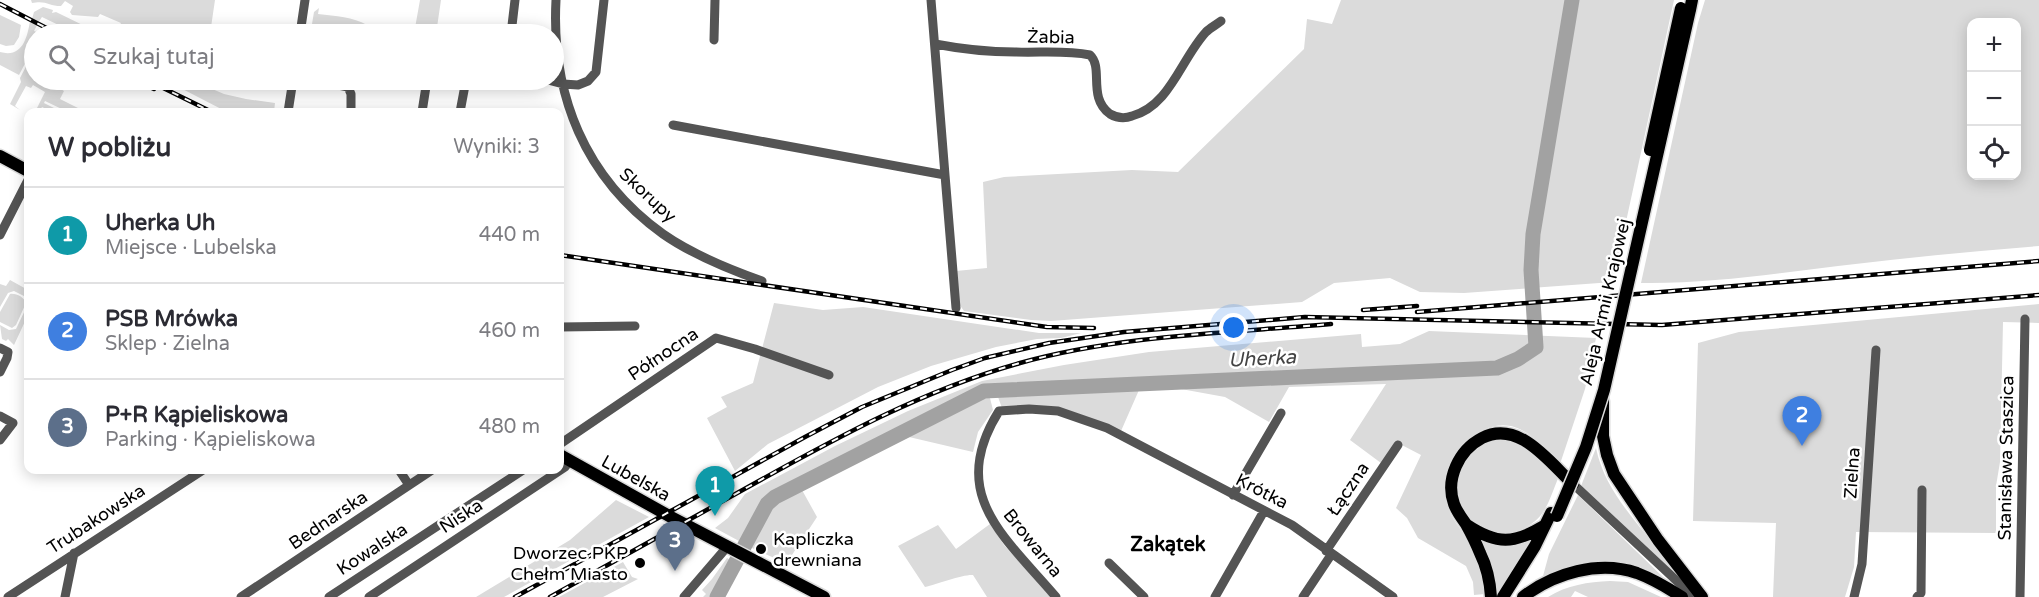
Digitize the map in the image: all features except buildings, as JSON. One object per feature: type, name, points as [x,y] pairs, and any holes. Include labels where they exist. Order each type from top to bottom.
[{"type":"main road","name":"Aleja Armii Krajowej","points":[[1503,597],[1551,518],[1586,447],[1604,390],[1686,4]]},
{"type":"main road","name":"Aleja Armii Krajowej","points":[[1511,597],[1537,555],[1577,451],[1597,386],[1686,4]]},
{"type":"main road","points":[[0,156],[24,169]]},
{"type":"main road","points":[[1604,390],[1603,428],[1607,455],[1617,480],[1702,597]]},
{"type":"main road","points":[[1491,597],[1486,567],[1453,502],[1453,475],[1459,460],[1474,443],[1487,436],[1507,433],[1536,448],[1573,484]]},
{"type":"main road","name":"Lubelska","points":[[564,458],[824,597]]},
{"type":"main road","points":[[1466,525],[1486,537],[1508,540],[1522,538],[1551,518]]},
{"type":"main road","points":[[1523,597],[1557,578],[1578,572],[1603,569],[1638,574],[1682,597]]},
{"type":"street","points":[[301,24],[305,0]]},
{"type":"street","points":[[512,24],[515,0]]},
{"type":"street","name":"Skorupy","points":[[556,0],[556,24]]},
{"type":"street","points":[[564,84],[578,85],[588,81],[596,72],[603,0]]},
{"type":"street","points":[[714,40],[715,0]]},
{"type":"street","points":[[931,0],[956,308]]},
{"type":"street","name":"Żabia","points":[[935,44],[967,50],[1065,51],[1090,55],[1095,63],[1096,94],[1102,105],[1119,118],[1128,118],[1145,112],[1159,100],[1206,32],[1221,21]]},
{"type":"street","name":"Skorupy","points":[[564,88],[569,111],[581,139],[608,182],[625,200],[657,229],[703,258],[762,281]]},
{"type":"street","points":[[289,108],[291,90]]},
{"type":"street","points":[[349,90],[351,108]]},
{"type":"street","points":[[423,108],[425,90]]},
{"type":"street","points":[[461,108],[464,90]]},
{"type":"street","points":[[672,125],[945,175]]},
{"type":"street","points":[[0,235],[24,188]]},
{"type":"street","name":"Stanisława Staszica","points":[[2020,597],[2025,319]]},
{"type":"street","points":[[564,327],[635,326]]},
{"type":"street","name":"Północna","points":[[564,441],[716,338],[829,375]]},
{"type":"street","points":[[0,348],[8,352],[0,372]]},
{"type":"street","name":"Zielna","points":[[1854,597],[1864,549],[1876,350]]},
{"type":"street","name":"Krótka","points":[[978,475],[978,459],[984,438],[999,411],[1029,409],[1058,411],[1107,428],[1292,525],[1393,597]]},
{"type":"street","points":[[1233,495],[1281,412]]},
{"type":"street","points":[[0,416],[13,423],[0,440]]},
{"type":"street","name":"Łączna","points":[[1303,597],[1398,446]]},
{"type":"street","name":"Trubakowska","points":[[8,597],[197,474]]},
{"type":"street","points":[[402,474],[409,485]]},
{"type":"street","name":"Bednarska","points":[[241,597],[426,474]]},
{"type":"street","name":"Kowalska","points":[[329,597],[517,474]]},
{"type":"street","name":"Niska","points":[[369,597],[554,474]]},
{"type":"street","name":"Browarna","points":[[978,475],[981,496],[994,524],[1056,597]]},
{"type":"street","points":[[1573,484],[1694,597]]},
{"type":"street","points":[[1917,597],[1921,593],[1922,490]]},
{"type":"street","points":[[1215,597],[1264,511]]},
{"type":"street","points":[[684,597],[730,548]]},
{"type":"street","points":[[65,597],[74,553]]},
{"type":"street","points":[[1109,562],[1144,597]]},
{"type":"shaded area","points":[[31,0],[215,0],[211,24],[120,24],[100,14],[98,17],[72,15],[70,12],[73,6],[65,1],[61,6],[41,2],[32,3]]},
{"type":"shaded area","points":[[420,0],[441,0],[437,24],[416,24]]},
{"type":"shaded area","points":[[1341,0],[1674,0],[1613,282],[1464,293],[1420,292],[1390,278],[1334,283],[1302,302],[1051,321],[964,311],[959,304],[956,271],[987,268],[983,182],[1004,177],[1132,170],[1178,172],[1304,49],[1307,19],[1332,24]]},
{"type":"shaded area","points":[[1705,0],[2039,0],[2039,246],[1913,257],[1715,280],[1641,283]]},
{"type":"shaded area","points":[[43,7],[81,24],[56,24],[42,17],[38,23],[32,19],[34,12]]},
{"type":"shaded area","points":[[319,8],[318,14],[338,16],[365,24],[312,24],[314,12]]},
{"type":"shaded area","points":[[0,15],[21,25],[19,37],[14,45],[0,44]]},
{"type":"shaded area","points":[[24,42],[24,65],[19,75],[0,65],[0,52],[14,52]]},
{"type":"shaded area","points":[[24,70],[24,90],[15,106],[20,110],[10,104],[21,82],[20,78]]},
{"type":"shaded area","points":[[42,90],[62,90],[64,91],[60,99],[78,108],[60,108],[45,101],[44,103],[54,108],[37,108],[45,92]]},
{"type":"shaded area","points":[[184,90],[215,90],[246,99],[275,103],[274,108],[219,108]]},
{"type":"shaded area","points":[[10,280],[24,288],[24,296],[14,291],[8,293],[0,307],[0,284],[6,286]]},
{"type":"shaded area","points":[[10,294],[15,294],[24,300],[24,307],[16,325],[12,328],[0,322],[0,312]]},
{"type":"shaded area","points":[[774,303],[823,310],[863,307],[1039,333],[1081,333],[996,347],[931,366],[878,387],[768,444],[735,471],[707,418],[727,407],[721,397],[753,383]]},
{"type":"shaded area","points":[[2039,304],[2039,323],[2003,322],[1996,533],[1856,532],[1854,567],[1845,597],[1773,597],[1776,523],[1693,521],[1698,343],[1739,332]]},
{"type":"shaded area","points":[[24,312],[24,324],[14,345],[8,339],[6,341],[2,339],[0,325],[9,330],[16,329]]},
{"type":"shaded area","points":[[1429,331],[1596,338],[1585,389],[1560,464],[1535,439],[1507,425],[1483,430],[1472,437],[1462,445],[1449,466],[1445,490],[1447,503],[1451,515],[1467,538],[1473,552],[1480,569],[1485,594],[1474,595],[1473,582],[1466,566],[1418,538],[1407,518],[1396,508],[1421,455],[1396,442],[1381,463],[1350,440],[1386,384],[1289,387],[1269,422],[1225,397],[1181,389],[1139,390],[1121,431],[1087,418],[1002,408],[998,397],[990,398],[993,410],[978,432],[973,452],[909,437],[802,490],[817,517],[788,561],[783,558],[781,561],[752,548],[715,528],[728,518],[745,494],[835,446],[908,411],[982,381],[1149,352],[1361,334],[1362,347],[1400,344]]},
{"type":"shaded area","points":[[1493,439],[1522,445],[1559,476],[1545,509],[1535,521],[1518,531],[1519,534],[1498,535],[1487,530],[1473,521],[1463,510],[1458,497],[1457,483],[1468,458],[1479,447]]},
{"type":"shaded area","points":[[1596,448],[1602,467],[1620,501],[1678,579],[1581,486]]},
{"type":"shaded area","points":[[1578,495],[1663,577],[1648,570],[1618,562],[1588,562],[1543,576],[1549,554]]},
{"type":"shaded area","points":[[616,500],[649,517],[504,597],[476,597],[570,540]]},
{"type":"shaded area","points":[[990,524],[1004,545],[1051,597],[987,597],[973,575],[925,587],[898,546],[938,525],[956,549]]},
{"type":"shaded area","points":[[1478,538],[1515,544],[1533,539],[1497,597],[1495,597]]},
{"type":"shaded area","points":[[727,558],[738,564],[720,597],[703,597],[706,594],[702,590]]},
{"type":"shaded area","points":[[623,562],[632,577],[638,579],[603,597],[559,597]]},
{"type":"shaded area","points":[[1610,581],[1628,582],[1661,597],[1588,597],[1575,591],[1571,597],[1548,597],[1578,585]]},
{"type":"waterway","name":"Uherka","points":[[717,597],[767,504],[775,497],[984,391],[1497,368],[1518,359],[1536,347],[1531,270],[1533,234],[1572,0]]},
{"type":"railway","points":[[0,4],[39,24]]},
{"type":"railway","points":[[167,90],[204,108]]},
{"type":"railway","points":[[564,256],[1047,327],[1094,328]]},
{"type":"railway","points":[[1417,312],[2039,261]]},
{"type":"railway","points":[[515,597],[862,407],[985,358],[1049,343],[1124,332],[1305,317],[1662,325],[2039,295]]},
{"type":"railway","points":[[1363,310],[1417,306]]},
{"type":"railway","points":[[550,597],[847,433],[915,401],[984,374],[1020,363],[1097,346],[1214,333],[1331,324]]},
{"type":"place","name":"PSB Mrówka","points":[[1802,446]]},
{"type":"place","name":"Uherka Uh","points":[[715,516]]},
{"type":"place","name":"Kapliczka drewniana","points":[[761,549]]},
{"type":"place","name":"Dworzec PKP Chełm Miasto","points":[[640,563]]},
{"type":"place","name":"P+R Kąpieliskowa","points":[[675,571]]},
{"type":"district","name":"Zakątek","points":[[1168,544]]}]
